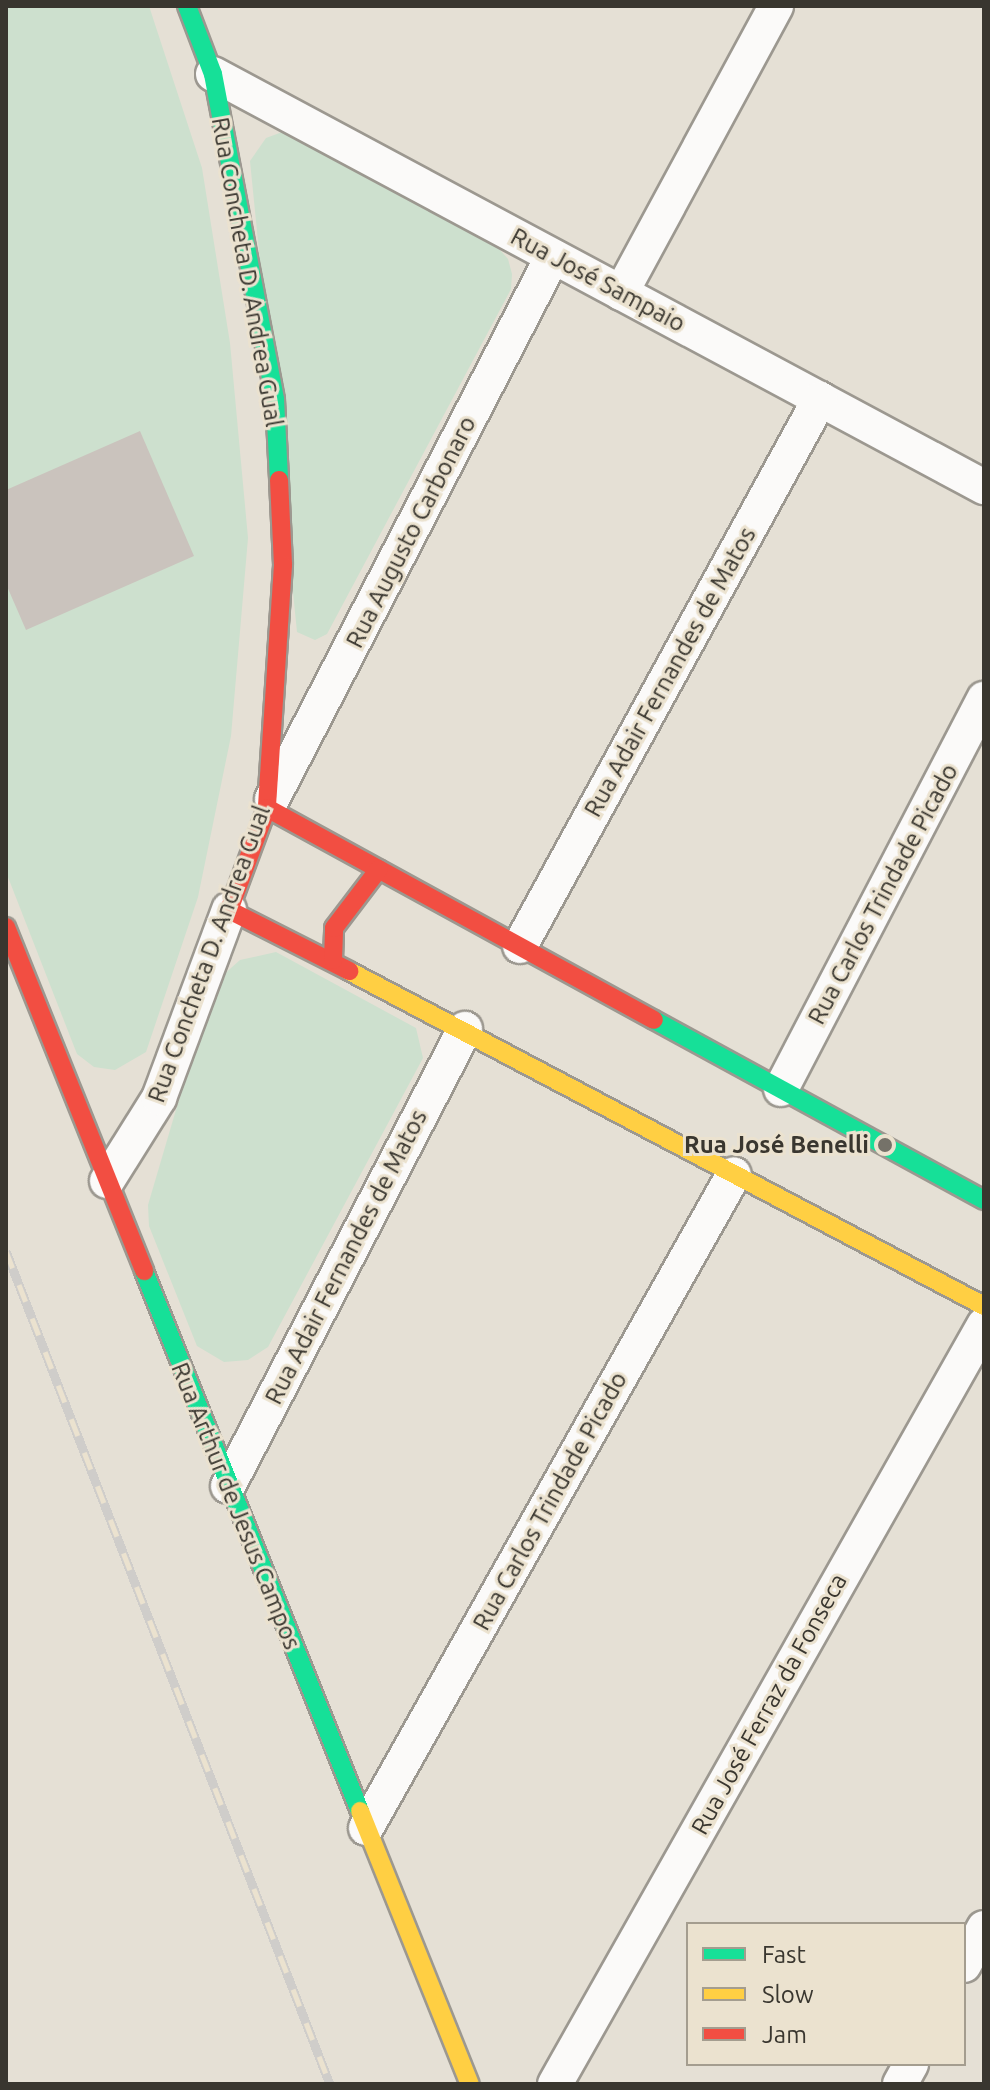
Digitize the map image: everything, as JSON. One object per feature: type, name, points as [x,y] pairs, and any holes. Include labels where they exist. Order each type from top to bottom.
[{"type":"street","name":"Rua Concheta D. Andrea Gual","points":[[107,1181],[159,1098],[267,808],[283,565],[275,400],[213,74],[187,6]]},
{"type":"street","points":[[621,293],[776,6]]},
{"type":"street","name":"Rua José Sampaio","points":[[213,74],[984,487]]},
{"type":"street","name":"Rua Augusto Carbonaro","points":[[267,808],[553,256]]},
{"type":"street","name":"Rua Adair Fernandes de Matos","points":[[520,946],[820,399]]},
{"type":"street","name":"Rua Carlos Trindade Picado","points":[[781,1089],[984,699]]},
{"type":"street","points":[[267,808],[984,1200]]},
{"type":"street","points":[[333,960],[334,928],[379,869]]},
{"type":"street","points":[[229,910],[465,1029],[984,1306]]},
{"type":"street","name":"Rua Arthur de Jesus Campos","points":[[6,927],[470,2084]]},
{"type":"street","name":"Rua Adair Fernandes de Matos","points":[[228,1486],[465,1029]]},
{"type":"street","name":"Rua Carlos Trindade Picado","points":[[366,1828],[734,1174]]},
{"type":"street","name":"Rua José Ferraz da Fonseca","points":[[555,2084],[984,1325]]},
{"type":"street","points":[[966,1961],[984,1928]]},
{"type":"street","points":[[900,2084],[910,2066]]},
{"type":"green space","points":[[6,6],[149,6],[202,168],[230,343],[248,538],[231,736],[198,897],[146,1052],[115,1070],[94,1067],[77,1054],[6,872]]},
{"type":"green space","points":[[285,131],[493,242],[508,259],[512,274],[511,289],[327,634],[315,640],[297,632],[250,161],[266,138]]},
{"type":"green space","points":[[276,952],[416,1028],[423,1058],[268,1347],[248,1360],[224,1362],[197,1346],[149,1226],[148,1205],[213,984],[240,960]]},
{"type":"building","points":[[140,431],[194,556],[26,630],[6,584],[6,490]]},
{"type":"railway","points":[[6,1251],[330,2084]]},
{"type":"traffic: fast","points":[[187,6],[213,74],[275,400],[279,480]]},
{"type":"traffic: fast","points":[[654,1020],[984,1200]]},
{"type":"traffic: fast","points":[[144,1271],[360,1811]]},
{"type":"traffic: slow","points":[[349,971],[984,1306]]},
{"type":"traffic: slow","points":[[360,1811],[470,2084]]},
{"type":"traffic: jam","points":[[279,480],[283,565],[267,808],[229,910],[349,971]]},
{"type":"traffic: jam","points":[[267,808],[654,1020]]},
{"type":"traffic: jam","points":[[333,960],[334,928],[379,869]]},
{"type":"traffic: jam","points":[[6,927],[144,1271]]},
{"type":"place","name":"Rua José Benelli","points":[[885,1145]]}]
